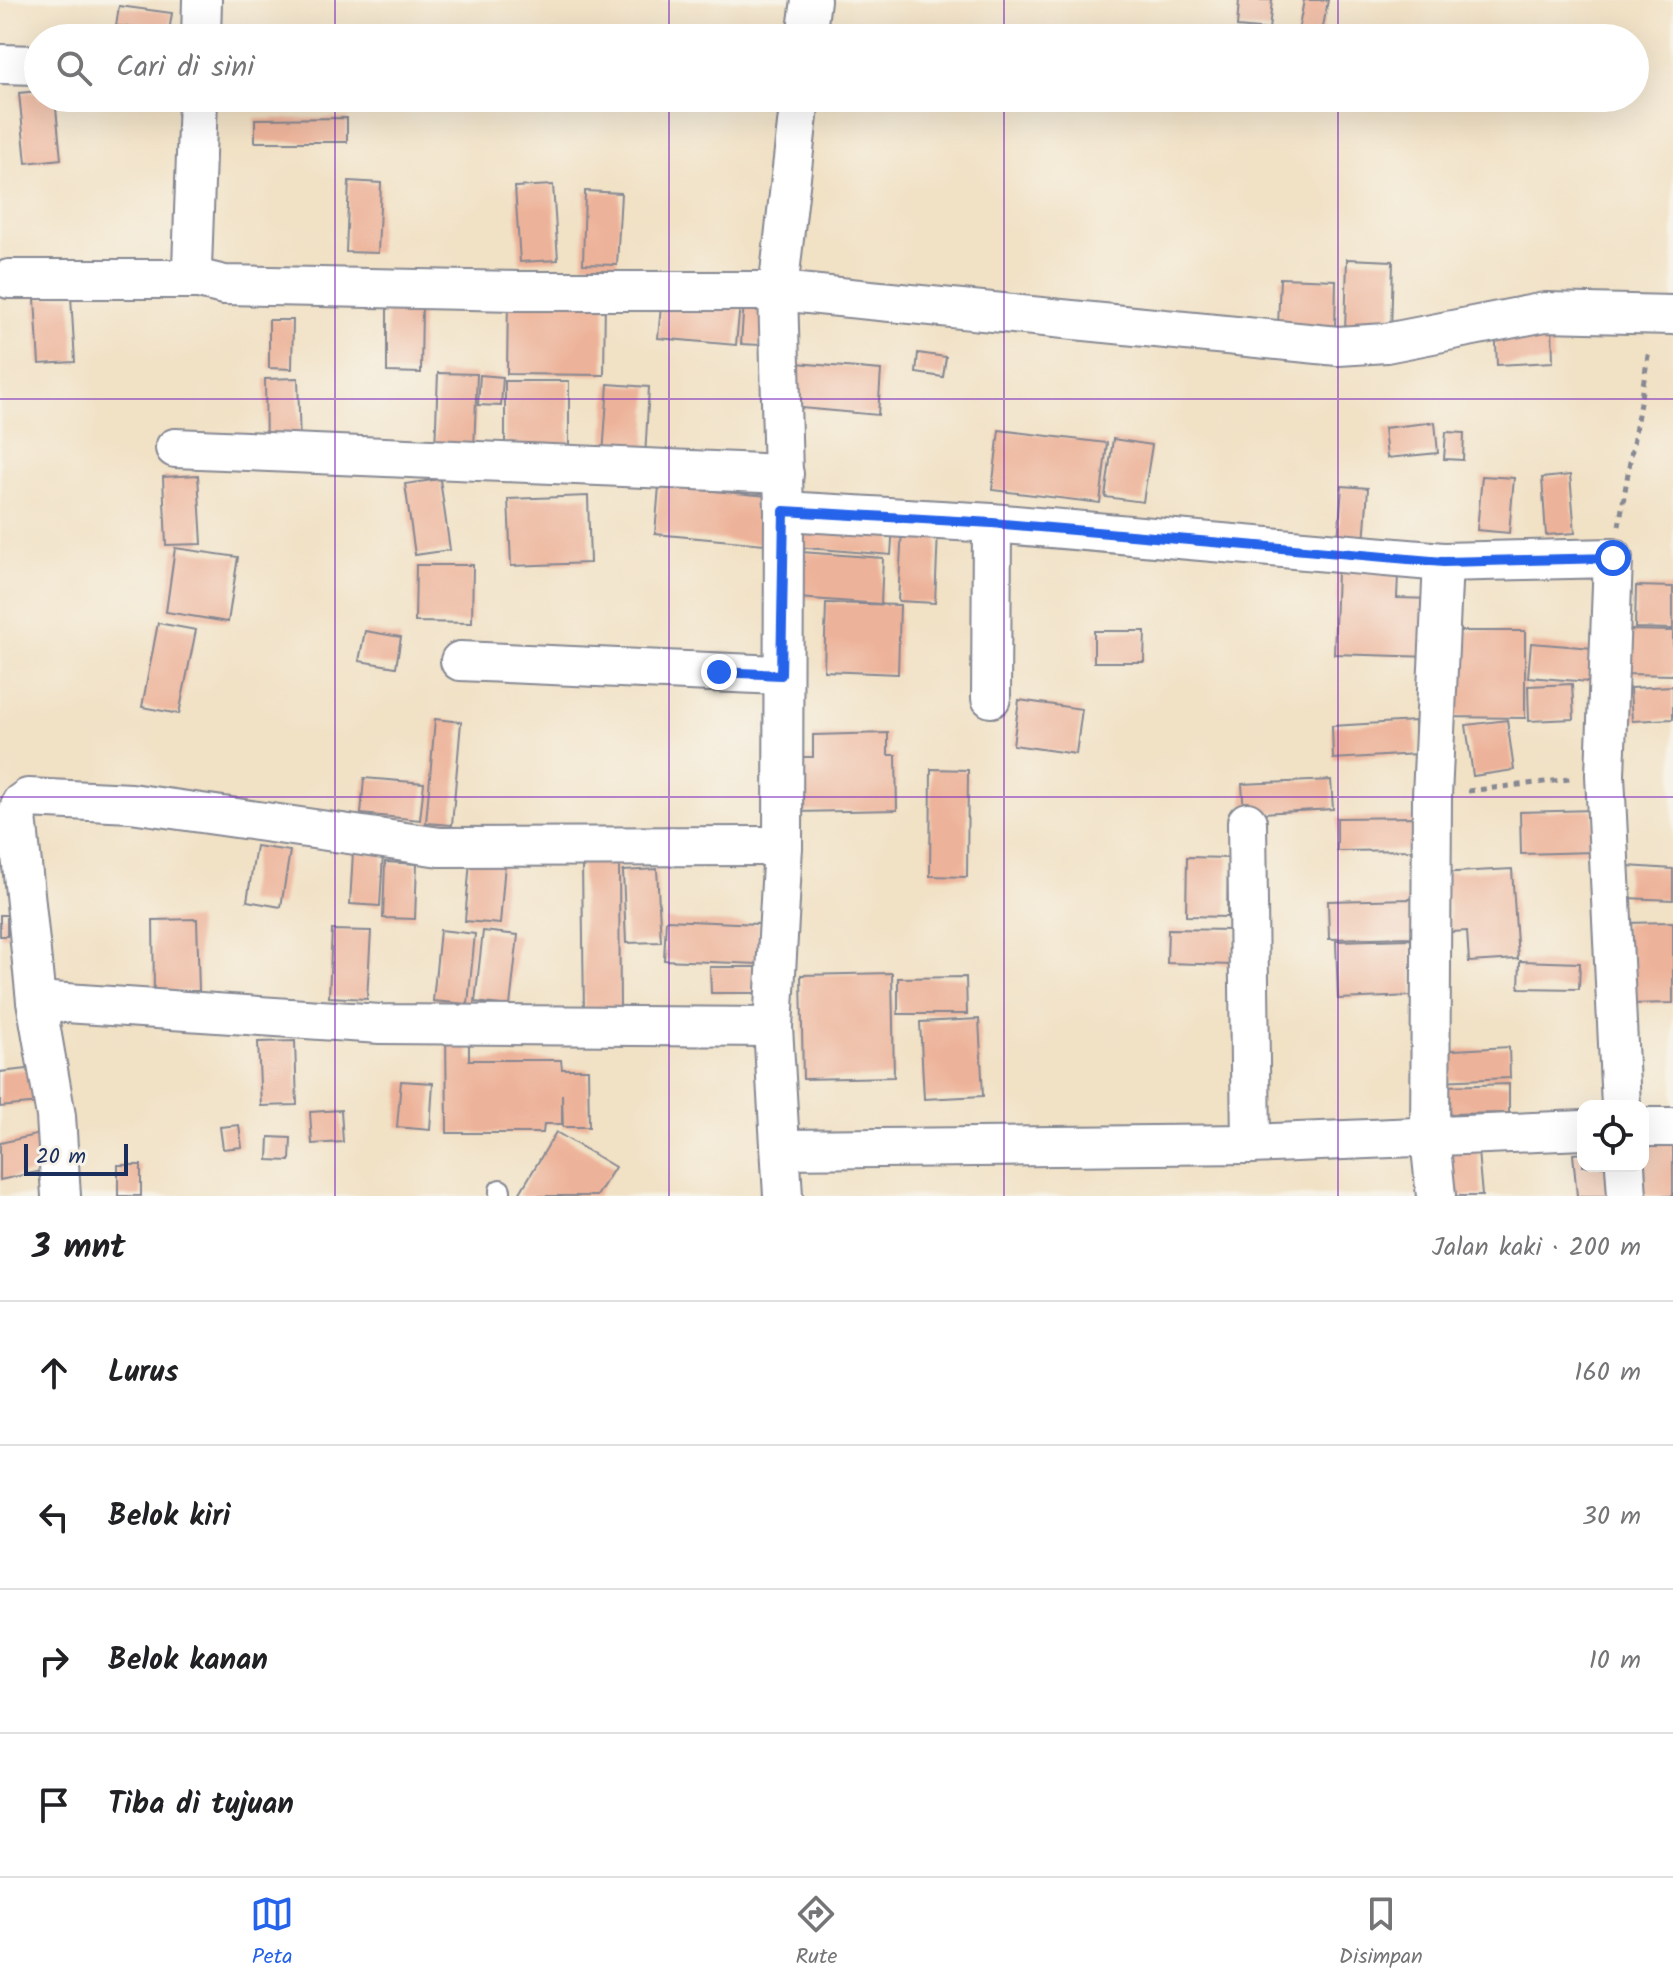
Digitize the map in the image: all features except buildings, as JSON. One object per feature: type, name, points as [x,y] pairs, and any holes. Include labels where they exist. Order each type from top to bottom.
[{"type":"street","points":[[201,24],[202,0]]},
{"type":"street","points":[[808,24],[811,0]]},
{"type":"street","points":[[0,64],[24,65]]},
{"type":"street","points":[[198,112],[192,268],[199,279]]},
{"type":"street","points":[[783,1196],[773,1027],[783,846],[781,675],[784,493],[778,291],[798,112]]},
{"type":"street","points":[[9,279],[199,279],[224,285],[518,291],[778,291],[1338,346],[1386,343],[1545,312],[1664,314]]},
{"type":"street","points":[[175,448],[784,493],[992,523],[1443,562],[1613,558],[1605,775],[1621,1100]]},
{"type":"street","points":[[991,698],[992,523]]},
{"type":"street","points":[[1436,1196],[1430,1138],[1432,796],[1443,562]]},
{"type":"street","points":[[460,661],[781,675]]},
{"type":"street","points":[[61,1196],[56,1116],[36,1001],[17,816],[21,803],[28,798],[131,803],[440,847],[783,846]]},
{"type":"street","points":[[1247,822],[1251,1144]]},
{"type":"street","points":[[36,1001],[380,1024],[773,1027]]},
{"type":"street","points":[[1649,1127],[1673,1127]]},
{"type":"street","points":[[782,1149],[1251,1144],[1577,1130]]},
{"type":"street","points":[[1625,1172],[1627,1196]]},
{"type":"path","points":[[1613,558],[1664,314]]},
{"type":"path","points":[[1432,796],[1605,775]]},
{"type":"route","points":[[719,672],[781,675],[784,511],[992,523],[1443,562],[1613,558]]}]
